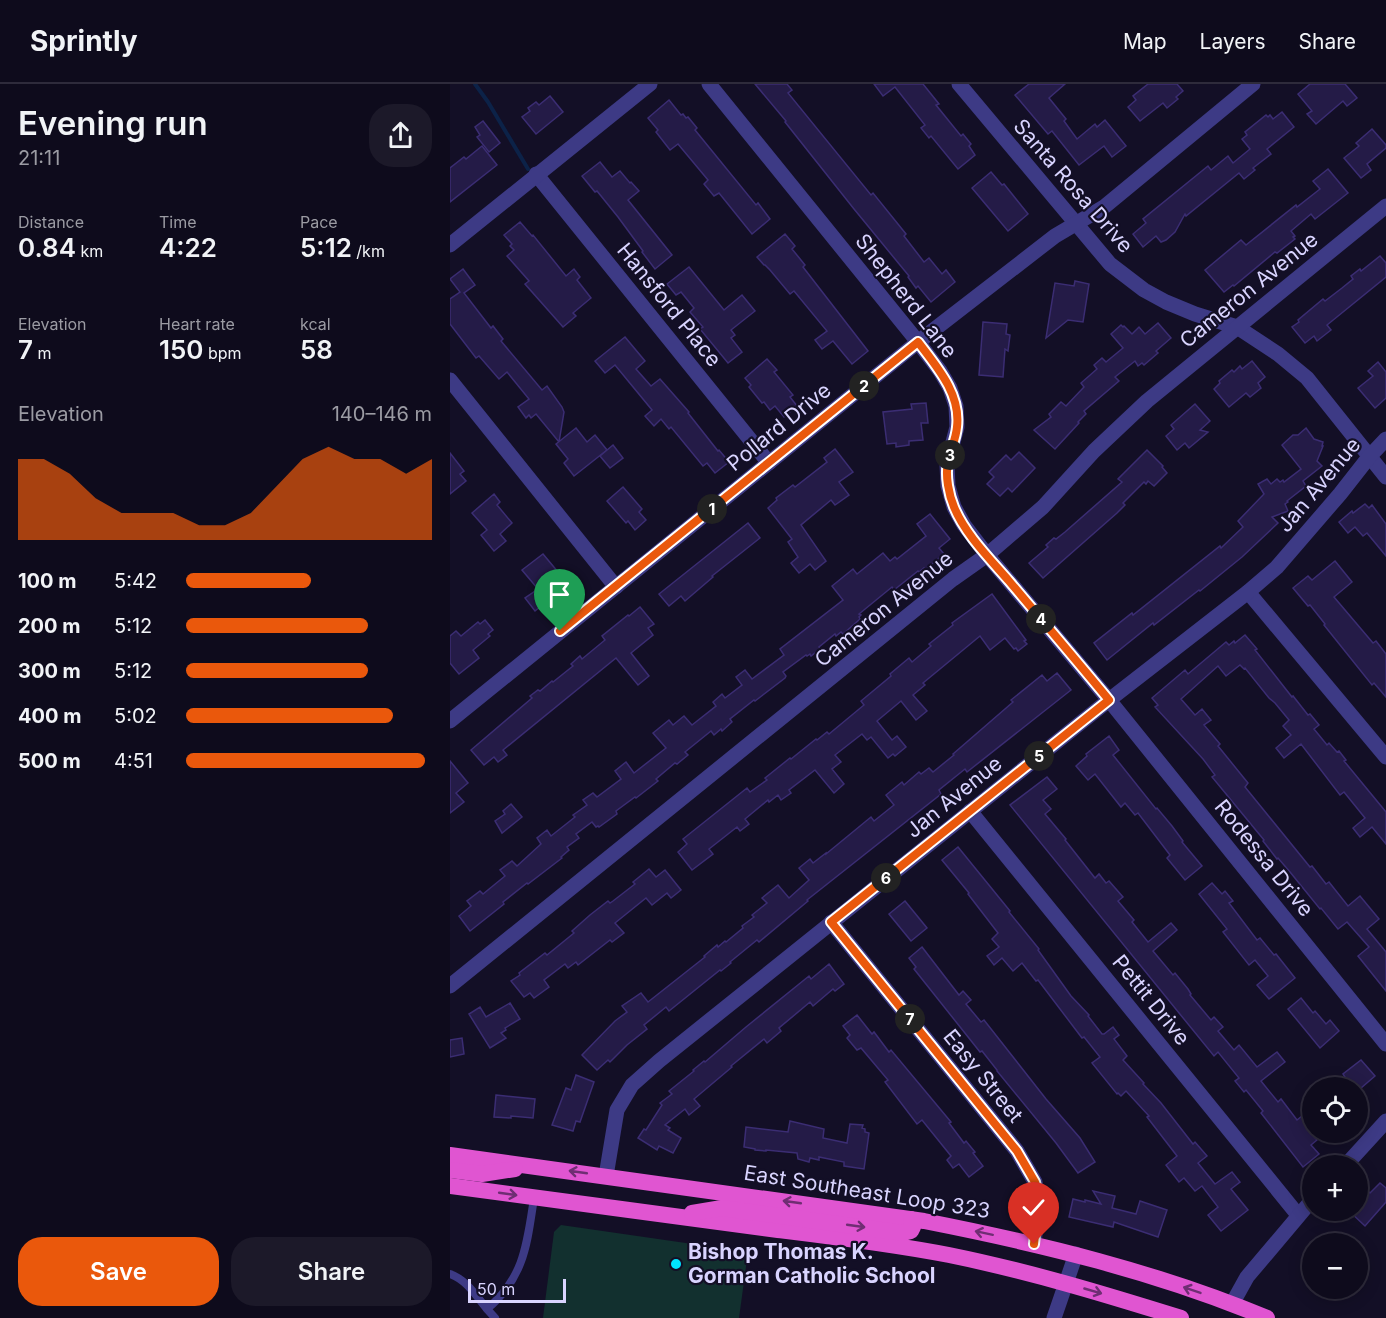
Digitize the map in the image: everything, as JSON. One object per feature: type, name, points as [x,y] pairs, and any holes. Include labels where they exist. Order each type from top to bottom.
[{"type":"highway","name":"East Southeast Loop 323","points":[[450,1155],[911,1219],[984,1233],[1076,1254],[1232,1304],[1267,1318]]},
{"type":"highway","points":[[450,1170],[482,1174],[537,1166]]},
{"type":"highway","points":[[450,1186],[673,1215],[947,1255],[1066,1283],[1181,1318]]},
{"type":"highway","points":[[673,1215],[722,1208],[903,1233],[911,1231],[913,1227],[911,1219]]},
{"type":"street","points":[[450,244],[650,84]]},
{"type":"street","name":"Shepherd Lane","points":[[709,84],[918,342],[945,379],[956,406],[957,427],[947,465],[948,486],[954,507],[964,525],[987,555],[1109,700]]},
{"type":"street","name":"Pollard Drive","points":[[450,721],[918,342],[1055,236],[1104,207],[1253,84]]},
{"type":"street","name":"Santa Rosa Drive","points":[[965,86],[1075,224],[1110,264],[1144,290],[1166,302],[1194,314],[1238,327],[1278,354],[1307,378],[1386,477]]},
{"type":"street","name":"Hansford Place","points":[[537,174],[769,463]]},
{"type":"street","name":"Cameron Avenue","points":[[450,986],[953,579],[987,555],[1042,507],[1147,401],[1386,206]]},
{"type":"street","points":[[450,380],[616,587]]},
{"type":"street","name":"Jan Avenue","points":[[606,1176],[617,1110],[632,1085],[831,922],[1248,592],[1276,567],[1386,440]]},
{"type":"street","points":[[1248,592],[1386,758]]},
{"type":"street","name":"Rodessa Drive","points":[[1109,700],[1386,1044]]},
{"type":"street","name":"Pettit Drive","points":[[970,811],[1298,1215]]},
{"type":"street","name":"Easy Street","points":[[831,922],[1017,1151],[1035,1182],[1039,1198],[1034,1244]]},
{"type":"street","points":[[1355,1155],[1386,1121]]},
{"type":"street","points":[[1232,1304],[1247,1276],[1302,1211]]},
{"type":"street","points":[[1054,1318],[1076,1254]]},
{"type":"lane","points":[[487,1309],[502,1295],[521,1265],[529,1236],[534,1198]]},
{"type":"lane","points":[[450,1274],[467,1284],[495,1318]]},
{"type":"green space","points":[[561,1225],[748,1252],[739,1318],[543,1318],[554,1232]]},
{"type":"building","points":[[755,84],[787,84],[792,90],[788,93],[871,195],[873,193],[906,234],[904,236],[924,262],[929,258],[942,274],[946,270],[955,282],[931,302],[918,286],[916,288],[909,276]]},
{"type":"building","points":[[874,84],[923,84],[939,104],[936,105],[961,136],[963,134],[971,144],[969,146],[975,155],[958,169],[931,136],[929,138],[921,128],[925,125],[895,87],[883,96]]},
{"type":"building","points":[[1029,84],[1065,84],[1049,98],[1066,119],[1064,121],[1077,139],[1095,124],[1097,127],[1105,120],[1126,146],[1112,157],[1104,146],[1079,165],[1052,131],[1048,134],[1015,95]]},
{"type":"building","points":[[1148,84],[1177,84],[1183,91],[1176,97],[1178,99],[1167,108],[1163,103],[1140,121],[1128,107],[1136,100],[1133,96]]},
{"type":"building","points":[[1310,84],[1345,84],[1357,98],[1347,106],[1343,101],[1316,124],[1307,114],[1312,111],[1298,94]]},
{"type":"building","points":[[550,96],[563,112],[536,134],[522,117],[536,102],[539,105]]},
{"type":"building","points":[[669,100],[681,115],[688,117],[697,128],[695,130],[770,219],[752,234],[719,193],[714,196],[704,184],[708,180],[678,144],[670,150],[656,132],[658,130],[648,118]]},
{"type":"building","points":[[1282,112],[1294,127],[1267,149],[1271,154],[1253,168],[1255,170],[1244,179],[1239,173],[1186,216],[1185,214],[1175,232],[1166,240],[1161,242],[1156,236],[1143,247],[1133,234],[1146,223],[1143,219],[1208,166],[1211,170],[1228,156],[1233,163],[1250,149],[1242,139],[1247,135],[1245,132],[1266,115],[1268,117],[1270,115],[1273,119]]},
{"type":"building","points":[[483,121],[500,143],[489,152],[477,137],[480,135],[475,127]]},
{"type":"building","points":[[1372,129],[1386,148],[1367,164],[1371,170],[1361,178],[1344,158],[1359,146],[1356,143]]},
{"type":"building","points":[[482,146],[497,165],[450,202],[450,168]]},
{"type":"building","points":[[600,162],[612,177],[620,171],[639,191],[628,200],[672,255],[655,269],[618,217],[582,176]]},
{"type":"building","points":[[1328,169],[1348,193],[1315,219],[1311,214],[1291,231],[1295,239],[1224,292],[1205,270],[1241,240],[1246,245],[1320,189],[1313,181]]},
{"type":"building","points":[[991,172],[1002,185],[1004,184],[1028,214],[1008,231],[972,188]]},
{"type":"building","points":[[520,222],[566,276],[574,269],[580,277],[577,280],[591,298],[573,313],[576,316],[563,327],[525,284],[529,281],[507,256],[514,250],[504,235]]},
{"type":"building","points":[[785,234],[795,246],[792,249],[805,265],[803,267],[868,351],[852,364],[833,341],[822,349],[815,340],[827,331],[794,291],[790,294],[757,257]]},
{"type":"building","points":[[1380,256],[1386,263],[1386,277],[1327,325],[1331,330],[1317,341],[1314,336],[1305,343],[1292,327],[1299,322],[1298,320],[1323,299],[1325,301],[1353,279],[1351,276]]},
{"type":"building","points":[[689,267],[724,310],[742,295],[755,311],[731,330],[735,335],[731,338],[742,352],[728,363],[700,329],[703,327],[690,312],[694,308],[681,292],[676,295],[667,284]]},
{"type":"building","points":[[463,269],[475,285],[464,293],[491,328],[493,326],[503,339],[501,341],[542,390],[547,386],[562,407],[564,412],[559,442],[536,414],[531,418],[529,415],[526,418],[518,407],[529,399],[507,372],[499,379],[479,356],[476,358],[450,324],[450,299],[460,292],[450,279]]},
{"type":"building","points":[[1075,281],[1089,284],[1083,322],[1068,320],[1046,338],[1055,283],[1074,286]]},
{"type":"building","points":[[983,322],[1007,324],[1006,334],[1010,335],[1008,351],[1005,349],[1003,377],[979,375]]},
{"type":"building","points":[[1158,323],[1171,338],[1144,365],[1142,363],[1138,366],[1135,361],[1115,377],[1119,381],[1084,411],[1086,414],[1055,449],[1034,430],[1051,417],[1049,414],[1061,402],[1066,406],[1084,387],[1081,383],[1097,369],[1094,365],[1102,358],[1106,362],[1123,348],[1111,334],[1121,325],[1132,334],[1139,327],[1145,334]]},
{"type":"building","points":[[625,337],[645,361],[636,369],[651,386],[660,379],[729,462],[715,473],[707,463],[703,466],[671,427],[669,429],[661,419],[654,426],[645,416],[652,410],[615,365],[605,373],[595,361]]},
{"type":"building","points":[[767,359],[777,370],[774,372],[793,395],[790,397],[797,406],[784,417],[775,406],[770,410],[764,402],[762,403],[745,378]]},
{"type":"building","points":[[1252,361],[1265,377],[1258,383],[1261,388],[1250,397],[1246,393],[1229,407],[1214,389],[1220,383],[1219,381],[1232,370],[1234,372],[1240,366],[1242,369]]},
{"type":"building","points":[[1378,362],[1386,372],[1386,398],[1375,408],[1358,388],[1373,376],[1368,371]]},
{"type":"building","points":[[926,403],[928,423],[921,423],[923,440],[909,441],[909,445],[896,447],[896,443],[887,444],[883,412],[912,409],[911,404]]},
{"type":"building","points":[[1195,404],[1210,421],[1200,430],[1208,432],[1189,448],[1185,443],[1177,450],[1166,436],[1174,429],[1171,425]]},
{"type":"building","points":[[576,428],[587,442],[595,435],[607,450],[574,476],[564,463],[568,459],[556,444]]},
{"type":"building","points":[[1306,428],[1314,439],[1323,442],[1317,461],[1322,466],[1303,481],[1306,486],[1287,501],[1285,504],[1288,511],[1272,517],[1278,523],[1242,557],[1200,591],[1154,625],[1153,623],[1107,660],[1094,643],[1220,546],[1221,548],[1243,527],[1238,521],[1264,494],[1258,484],[1267,479],[1271,484],[1277,479],[1284,482],[1301,469],[1282,445],[1293,435],[1298,435]]},
{"type":"building","points":[[613,445],[623,458],[610,468],[600,456]]},
{"type":"building","points":[[835,449],[853,472],[839,482],[849,495],[835,505],[831,500],[801,525],[826,561],[815,570],[810,564],[799,573],[791,563],[798,557],[788,542],[792,539],[768,508],[777,500],[776,498],[793,485],[795,487],[827,462],[824,458]]},
{"type":"building","points":[[1147,450],[1167,473],[1154,486],[1148,481],[1146,484],[1144,482],[1123,503],[1125,505],[1117,513],[1043,578],[1029,563],[1048,547],[1046,545],[1054,538],[1056,539],[1065,532],[1122,482],[1118,479]]},
{"type":"building","points":[[1019,452],[1035,468],[1012,492],[1008,488],[1000,496],[987,484],[994,477],[989,472],[1006,455],[1011,460]]},
{"type":"building","points":[[450,453],[464,471],[460,474],[466,481],[450,494]]},
{"type":"building","points":[[623,487],[642,509],[639,512],[646,520],[635,530],[607,501]]},
{"type":"building","points":[[494,494],[500,502],[497,505],[512,523],[500,534],[506,541],[494,551],[481,535],[487,530],[472,513]]},
{"type":"building","points":[[1365,504],[1369,508],[1372,505],[1386,524],[1386,556],[1367,533],[1363,536],[1355,527],[1348,533],[1339,522]]},
{"type":"building","points":[[930,514],[950,539],[939,548],[944,554],[925,570],[924,568],[918,571],[894,590],[892,587],[859,614],[860,619],[843,634],[841,632],[836,636],[835,634],[811,656],[806,655],[783,672],[785,678],[730,719],[732,722],[722,731],[721,729],[714,735],[711,731],[685,752],[688,755],[656,779],[658,781],[616,811],[617,814],[599,827],[592,822],[576,834],[579,838],[567,847],[569,850],[562,858],[503,902],[504,904],[470,931],[459,916],[471,906],[467,901],[480,891],[483,894],[505,876],[500,870],[512,861],[517,866],[541,844],[537,838],[547,830],[551,836],[587,805],[583,800],[593,793],[597,797],[621,779],[615,771],[626,762],[634,773],[666,748],[653,733],[669,720],[673,725],[684,716],[692,725],[716,706],[713,702],[722,694],[725,698],[742,685],[736,677],[745,670],[752,679],[784,655],[780,649],[843,600],[832,586],[853,569],[857,574],[883,553],[890,561],[895,557],[897,559],[926,536],[917,524]]},
{"type":"building","points":[[748,523],[760,538],[685,601],[681,596],[669,606],[659,594]]},
{"type":"building","points":[[543,554],[568,584],[535,611],[525,598],[538,589],[522,570]]},
{"type":"building","points":[[1335,561],[1352,582],[1334,597],[1373,643],[1376,641],[1386,654],[1386,697],[1374,683],[1372,685],[1310,605],[1308,606],[1293,588],[1308,576],[1312,580]]},
{"type":"building","points":[[992,594],[1027,644],[1018,651],[1005,638],[990,650],[980,636],[923,683],[925,685],[913,695],[927,711],[916,720],[901,701],[877,721],[892,740],[897,736],[906,747],[895,756],[893,754],[888,758],[871,737],[867,740],[862,734],[835,755],[841,762],[832,769],[844,784],[834,793],[815,770],[789,790],[791,793],[781,800],[778,795],[769,802],[768,800],[745,819],[749,824],[740,831],[737,827],[709,849],[713,854],[692,870],[678,852],[687,844],[683,839],[747,788],[750,792],[767,780],[765,778],[790,758],[827,732],[829,734],[864,705],[861,701],[891,676],[890,674],[909,658],[912,662],[931,646],[929,644],[953,625],[952,623]]},
{"type":"building","points":[[640,607],[654,624],[648,628],[653,635],[631,653],[649,676],[638,685],[616,658],[503,750],[507,755],[498,762],[494,757],[484,765],[471,750],[532,698],[530,696],[573,666],[571,664],[580,656],[582,659],[605,640],[602,636]]},
{"type":"building","points":[[485,620],[493,630],[488,634],[490,636],[473,650],[479,658],[459,674],[450,663],[450,636],[456,631],[461,636],[478,622],[480,624]]},
{"type":"building","points":[[1245,635],[1292,697],[1319,725],[1314,729],[1327,745],[1329,743],[1337,752],[1339,751],[1346,760],[1344,761],[1386,812],[1386,844],[1372,827],[1360,837],[1353,828],[1365,818],[1344,792],[1340,795],[1301,744],[1284,758],[1276,748],[1291,735],[1283,726],[1289,720],[1245,668],[1240,665],[1226,676],[1218,666],[1181,699],[1195,715],[1202,709],[1211,720],[1204,725],[1248,783],[1245,787],[1310,867],[1312,866],[1326,884],[1329,882],[1348,906],[1360,896],[1379,919],[1367,929],[1386,952],[1386,991],[1358,956],[1369,947],[1347,922],[1338,929],[1320,909],[1212,777],[1215,775],[1203,759],[1155,707],[1158,705],[1152,698],[1185,670],[1188,674],[1226,642],[1229,645],[1234,641],[1235,643]]},
{"type":"building","points":[[1057,673],[1071,690],[967,772],[965,769],[939,790],[941,794],[807,900],[759,942],[757,940],[669,1011],[666,1007],[644,1025],[647,1029],[610,1062],[608,1060],[597,1070],[582,1055],[627,1012],[622,1006],[641,993],[648,1002],[717,945],[718,947],[726,942],[767,903],[762,898],[778,885],[789,898],[809,880],[799,868],[810,859],[813,863],[826,854],[871,817],[874,821],[894,805],[886,795],[902,782],[904,785],[919,772],[921,774],[929,768],[933,772],[1013,702],[1011,700],[1042,675],[1047,681]]},
{"type":"building","points":[[1109,736],[1119,750],[1113,755],[1202,866],[1185,880],[1167,858],[1170,855],[1138,813],[1135,815],[1125,803],[1121,807],[1095,774],[1088,780],[1076,766],[1087,756],[1086,754]]},
{"type":"building","points":[[450,761],[468,783],[456,793],[464,802],[450,813]]},
{"type":"building","points":[[1047,777],[1057,789],[1043,800],[1051,809],[1045,814],[1095,878],[1099,874],[1106,883],[1109,881],[1123,897],[1118,901],[1148,942],[1171,923],[1177,930],[1153,951],[1173,975],[1175,973],[1211,1020],[1214,1017],[1223,1027],[1218,1031],[1234,1050],[1239,1045],[1257,1067],[1277,1052],[1285,1062],[1261,1081],[1278,1102],[1281,1099],[1297,1120],[1302,1116],[1302,1143],[1313,1143],[1311,1145],[1319,1154],[1302,1155],[1302,1166],[1261,1113],[1263,1111],[1246,1090],[1244,1092],[1235,1081],[1239,1078],[1218,1052],[1214,1056],[1010,805]]},
{"type":"building","points":[[511,804],[522,817],[502,833],[495,821],[505,814],[503,811]]},
{"type":"building","points":[[958,847],[1010,911],[1071,996],[1089,1015],[1102,1034],[1113,1027],[1119,1035],[1114,1039],[1127,1056],[1123,1060],[1193,1144],[1195,1142],[1207,1156],[1198,1163],[1215,1184],[1232,1172],[1240,1182],[1231,1189],[1248,1210],[1221,1231],[1208,1215],[1218,1207],[1202,1186],[1195,1191],[1184,1178],[1179,1182],[1166,1165],[1177,1156],[1147,1117],[1149,1116],[1126,1091],[1121,1096],[1117,1094],[1092,1063],[1100,1057],[1084,1037],[1082,1038],[1038,980],[1036,981],[1022,963],[1013,971],[1002,958],[994,965],[987,956],[999,947],[992,939],[998,933],[942,860]]},
{"type":"building","points":[[649,869],[656,877],[665,870],[681,890],[671,898],[667,893],[652,905],[646,898],[615,923],[624,933],[612,942],[610,940],[578,965],[576,962],[568,968],[565,964],[544,980],[549,987],[534,998],[530,993],[524,997],[511,981],[574,933],[572,931],[590,915],[635,884],[633,882]]},
{"type":"building","points":[[1212,883],[1222,894],[1225,891],[1233,901],[1229,903],[1257,940],[1260,938],[1274,955],[1276,954],[1295,978],[1269,999],[1257,985],[1268,976],[1255,960],[1249,965],[1223,932],[1227,929],[1199,894]]},
{"type":"building","points":[[905,901],[927,928],[911,941],[889,914]]},
{"type":"building","points":[[922,947],[959,995],[963,991],[971,1000],[966,1004],[981,1022],[984,1020],[1080,1138],[1095,1162],[1078,1173],[982,1051],[980,1052],[914,969],[916,967],[909,958]]},
{"type":"building","points":[[829,964],[844,984],[835,991],[833,989],[813,1006],[810,1002],[779,1028],[781,1031],[767,1043],[764,1039],[731,1066],[694,1099],[700,1106],[689,1115],[685,1109],[665,1125],[670,1128],[668,1130],[681,1138],[673,1153],[659,1146],[657,1150],[638,1138],[662,1105],[660,1103],[672,1094],[669,1091],[809,976],[811,979]]},
{"type":"building","points":[[1301,998],[1313,1013],[1315,1011],[1326,1024],[1330,1020],[1339,1031],[1320,1048],[1288,1009]]},
{"type":"building","points":[[510,1003],[520,1019],[505,1028],[506,1030],[501,1033],[506,1038],[490,1048],[469,1014],[480,1007],[486,1017]]},
{"type":"building","points":[[857,1015],[889,1052],[891,1050],[951,1122],[949,1123],[964,1143],[966,1141],[975,1152],[973,1153],[983,1166],[969,1177],[959,1164],[953,1168],[947,1160],[951,1156],[922,1120],[917,1124],[885,1082],[888,1080],[861,1048],[857,1050],[847,1038],[850,1035],[843,1026]]},
{"type":"building","points":[[462,1038],[464,1054],[450,1057],[450,1040]]},
{"type":"building","points":[[1361,1060],[1375,1076],[1368,1082],[1368,1077],[1345,1077],[1343,1074]]},
{"type":"building","points":[[576,1075],[594,1082],[580,1122],[576,1121],[573,1131],[552,1125],[566,1088],[571,1090]]},
{"type":"building","points":[[496,1095],[535,1099],[533,1118],[494,1117]]},
{"type":"building","points":[[790,1121],[824,1129],[823,1138],[847,1143],[850,1124],[863,1125],[865,1132],[869,1133],[864,1169],[844,1166],[844,1162],[819,1157],[819,1160],[810,1158],[809,1162],[798,1159],[797,1153],[744,1147],[746,1127],[788,1132]]},
{"type":"building","points":[[1380,1183],[1386,1188],[1386,1202],[1365,1226],[1360,1221],[1368,1221],[1368,1191],[1370,1193]]},
{"type":"building","points":[[1093,1191],[1115,1196],[1112,1208],[1136,1214],[1140,1201],[1167,1210],[1158,1237],[1114,1222],[1113,1227],[1069,1217],[1073,1199],[1101,1204]]},
{"type":"waterway","points":[[475,84],[528,169]]},
{"type":"place","name":"Bishop Thomas K. Gorman Catholic School","points":[[676,1264]]},
{"type":"route","points":[[560,631],[918,342],[940,371],[950,388],[956,406],[957,427],[947,465],[948,486],[954,507],[964,525],[987,555],[1109,700],[831,922],[1017,1151],[1035,1182],[1039,1198],[1034,1244]]}]
